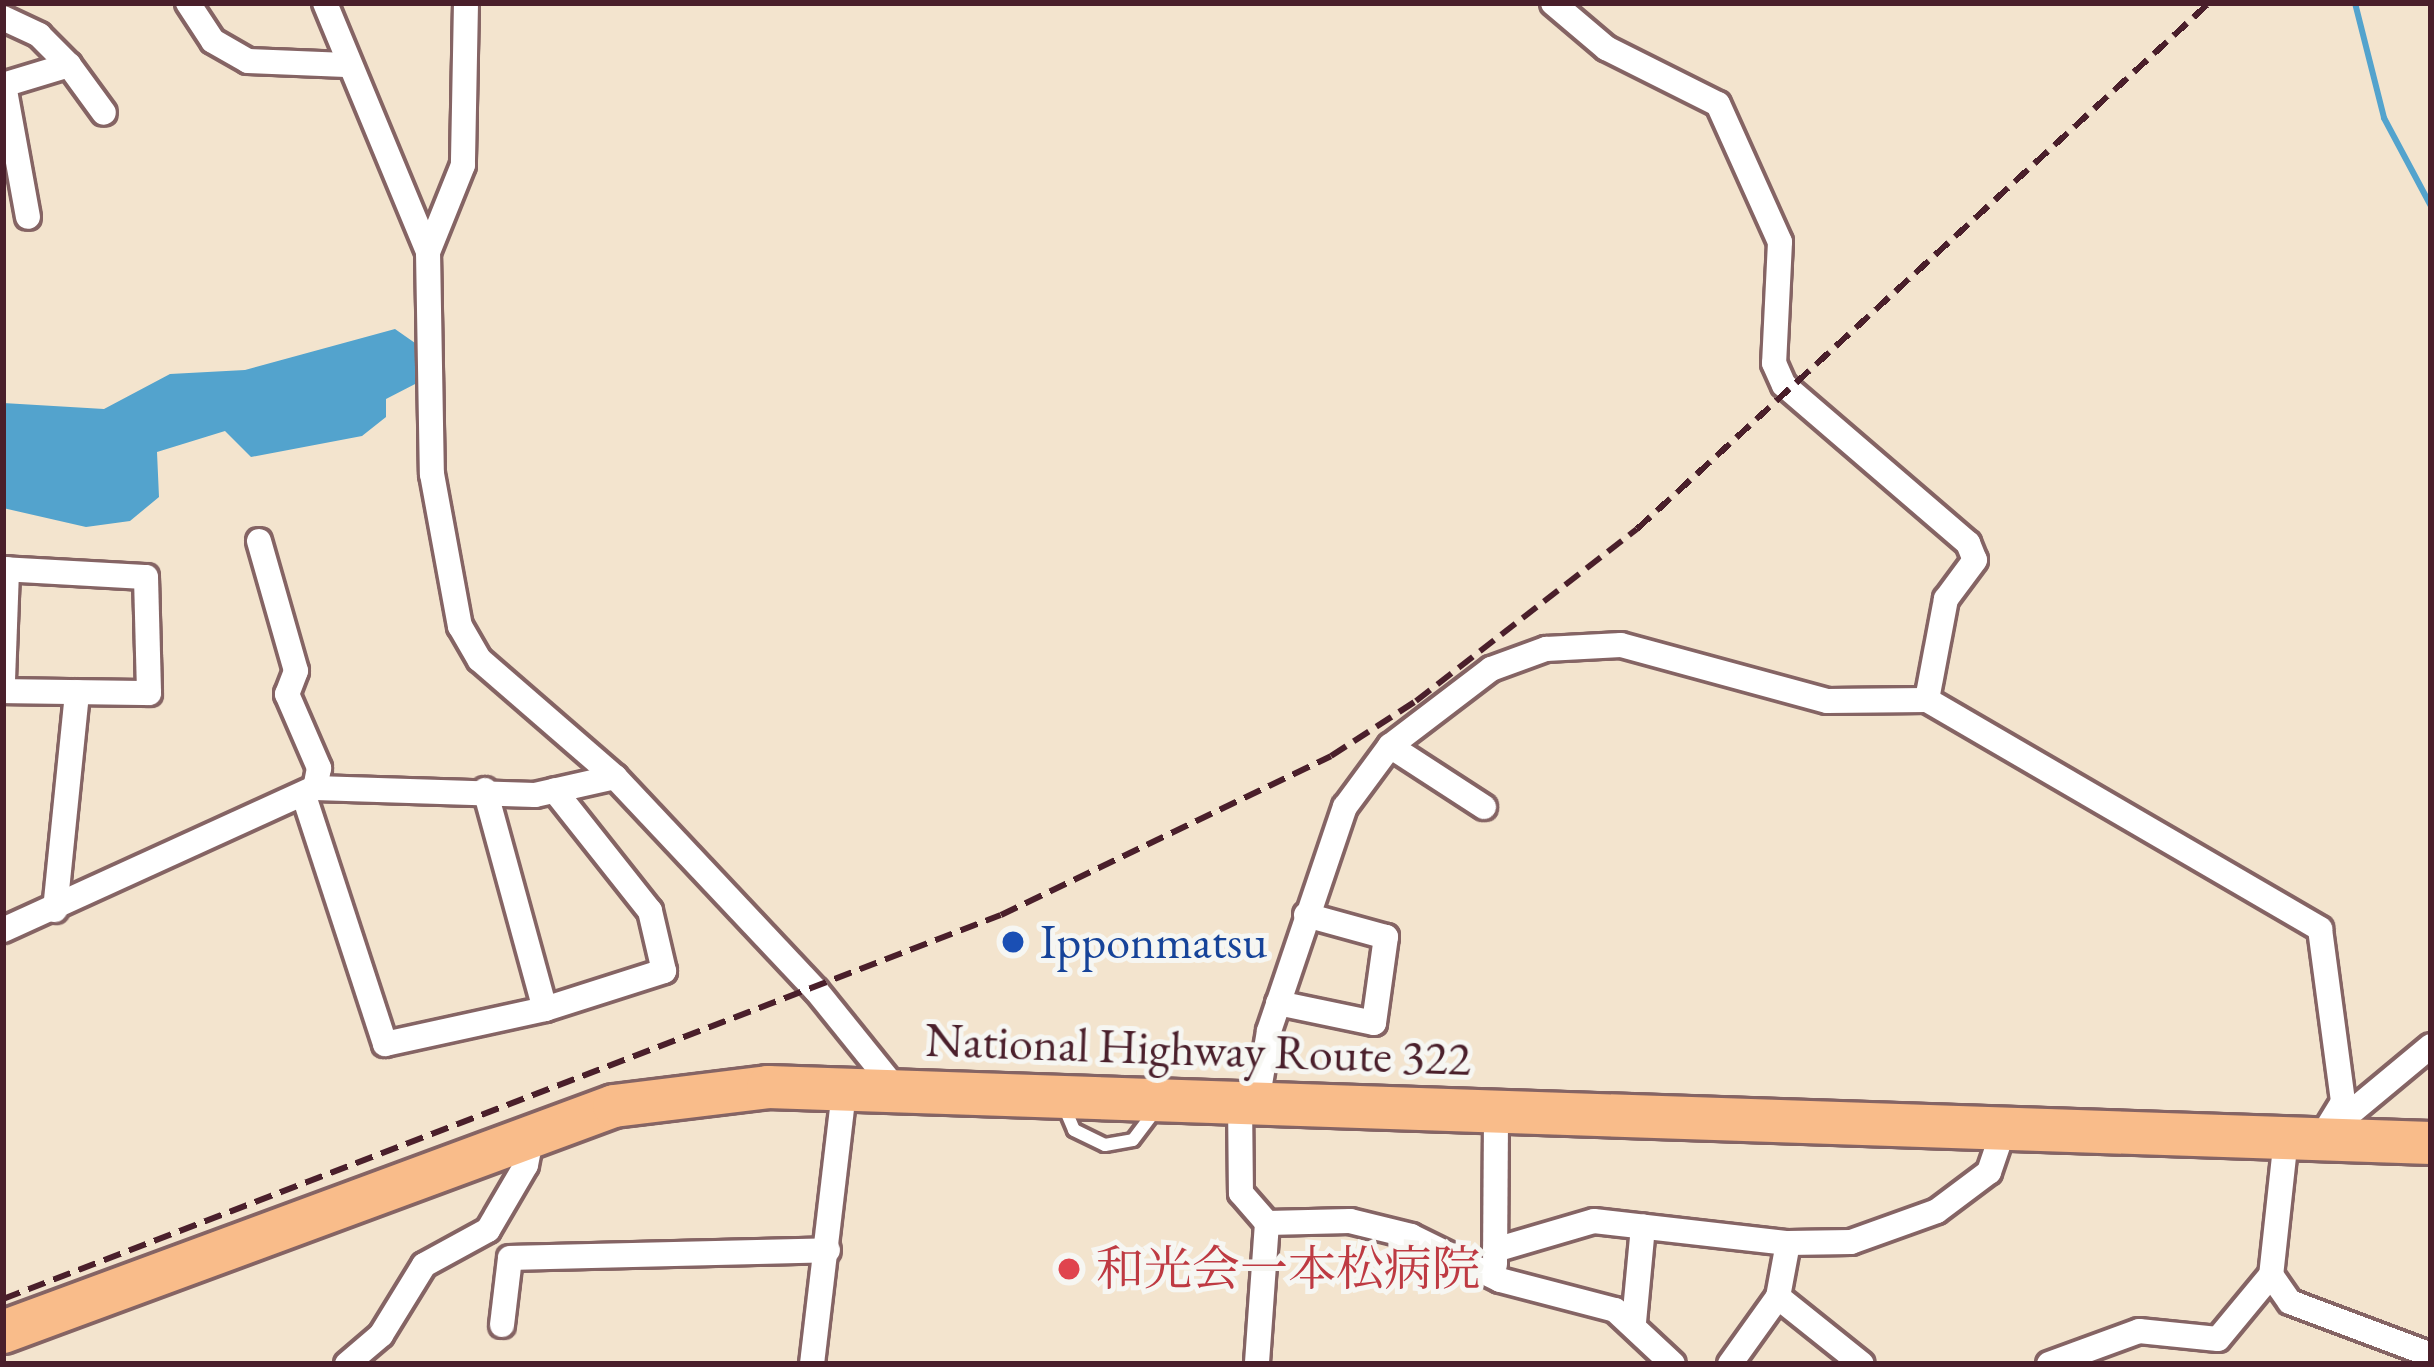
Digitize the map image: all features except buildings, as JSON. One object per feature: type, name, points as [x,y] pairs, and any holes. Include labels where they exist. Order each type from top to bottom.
[{"type":"highway","name":"National Highway Route 322","points":[[3,1332],[614,1106],[691,1093],[845,1085],[1060,1097],[2431,1143]]},
{"type":"street","points":[[188,3],[213,40],[248,61],[346,65]]},
{"type":"street","points":[[325,3],[346,65],[428,252],[432,474],[460,626],[481,660],[615,776],[816,990],[896,1089]]},
{"type":"street","points":[[428,252],[464,165],[466,3]]},
{"type":"street","points":[[1553,3],[1606,48],[1718,104],[1780,242],[1774,363],[1784,385],[1968,543],[1976,560],[1946,598],[1927,700]]},
{"type":"street","points":[[3,18],[39,35],[69,65],[104,113]]},
{"type":"street","points":[[28,217],[4,85],[69,65]]},
{"type":"street","points":[[259,541],[296,671],[287,694],[319,768],[310,792],[386,1043],[544,1010],[664,971],[650,910],[554,790]]},
{"type":"street","points":[[3,680],[5,569],[146,577],[149,693],[3,691]]},
{"type":"street","points":[[1673,1364],[1634,1322],[1594,1301],[1495,1278],[1370,1225],[1268,1222],[1241,1193],[1248,1101],[1345,807],[1390,746],[1492,669],[1579,644],[1621,645],[1827,701],[1927,700],[2320,929],[2343,1102],[2304,1138],[2271,1275],[2215,1352],[2139,1331],[2049,1364]]},
{"type":"street","points":[[55,910],[76,692]]},
{"type":"street","points":[[1390,746],[1484,807]]},
{"type":"street","points":[[3,930],[310,792],[554,790],[615,776]]},
{"type":"street","points":[[484,790],[544,1010]]},
{"type":"street","points":[[1278,1003],[1374,1023],[1386,937],[1306,915]]},
{"type":"street","points":[[2304,1138],[2431,1046]]},
{"type":"street","points":[[812,1364],[845,1085]]},
{"type":"street","points":[[1495,1278],[1496,1111]]},
{"type":"street","points":[[1495,1250],[1554,1227],[1643,1226],[1788,1243],[1851,1242],[1937,1211],[1989,1172],[2003,1130]]},
{"type":"street","points":[[346,1364],[381,1335],[424,1265],[488,1230],[526,1165],[532,1135]]},
{"type":"street","points":[[1257,1364],[1268,1222]]},
{"type":"street","points":[[1634,1322],[1643,1226]]},
{"type":"street","points":[[1730,1364],[1778,1297],[1788,1243]]},
{"type":"street","points":[[502,1324],[510,1258],[828,1250]]},
{"type":"street","points":[[2271,1275],[2290,1302],[2431,1355]]},
{"type":"street","points":[[1778,1297],[1862,1364]]},
{"type":"water","points":[[395,329],[415,343],[419,382],[386,399],[386,417],[362,436],[251,457],[225,431],[157,452],[159,497],[130,521],[86,527],[3,508],[3,403],[104,409],[170,374],[245,370]]},
{"type":"waterway","points":[[2355,3],[2384,118],[2431,206]]},
{"type":"railway","points":[[3,1299],[1001,915],[1331,756],[1416,701],[1637,529],[2209,3]]},
{"type":"place","name":"Ipponmatsu","points":[[1013,942]]},
{"type":"place","name":"和光会一本松病院","points":[[1069,1269]]}]
